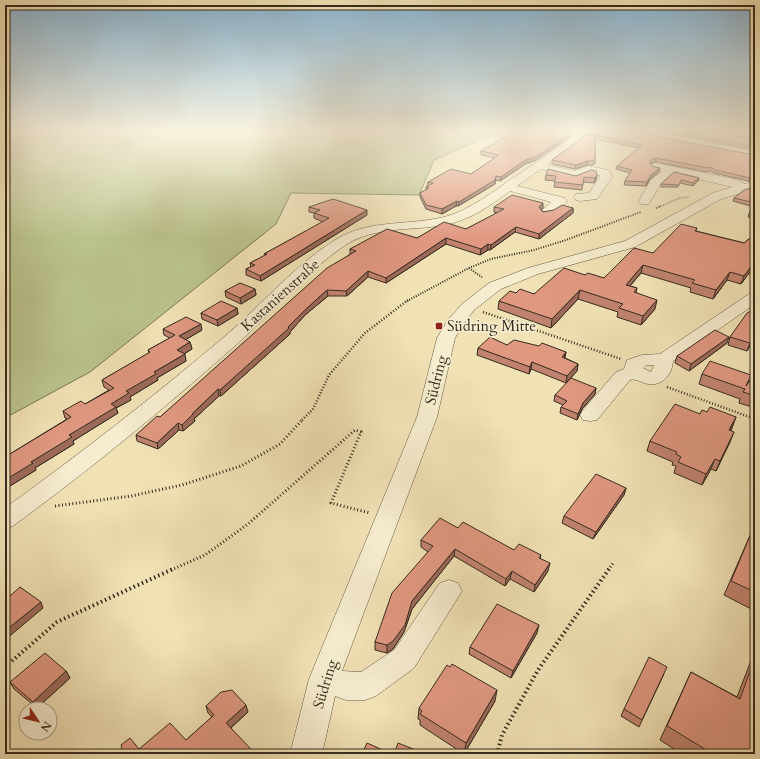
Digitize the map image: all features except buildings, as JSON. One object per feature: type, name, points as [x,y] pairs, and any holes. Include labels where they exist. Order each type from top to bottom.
[{"type":"street","name":"Kastanienstraße","points":[[5,520],[174,389],[341,242],[362,233],[391,227],[440,222],[460,217],[478,207],[538,166]]},
{"type":"street","points":[[541,166],[576,175],[588,169],[605,172],[606,177],[593,196],[580,197]]},
{"type":"street","points":[[658,166],[751,187]]},
{"type":"street","points":[[647,207],[656,183],[671,169]]},
{"type":"street","points":[[508,187],[560,201],[547,212]]},
{"type":"street","name":"Südring","points":[[306,754],[324,679],[386,518],[427,417],[446,338],[454,324],[468,306],[495,286],[533,271],[630,244],[717,196],[751,187]]},
{"type":"street","points":[[590,415],[623,376],[635,368],[642,360],[664,359],[753,301]]},
{"type":"street","points":[[635,368],[638,375],[653,378],[661,374],[664,368],[664,359]]},
{"type":"street","points":[[324,679],[346,686],[365,686],[384,674],[404,659],[449,591]]},
{"type":"path","points":[[23,507],[61,505],[131,496],[182,485],[241,466],[280,444],[313,409],[329,375],[365,333],[406,302],[469,268],[491,259],[534,250],[566,240],[647,207],[680,198],[702,195],[717,196]]},
{"type":"path","points":[[468,306],[635,368]]},
{"type":"path","points":[[653,378],[665,386],[755,419]]},
{"type":"path","points":[[5,667],[57,622],[205,555],[248,524],[355,430],[361,432],[331,502],[386,518]]},
{"type":"path","points":[[497,754],[502,735],[538,670],[614,562]]},
{"type":"green space","points":[[5,166],[431,166],[419,195],[291,193],[276,224],[90,372],[5,418]]},
{"type":"place","name":"Südring Mitte","points":[[439,326]]}]
